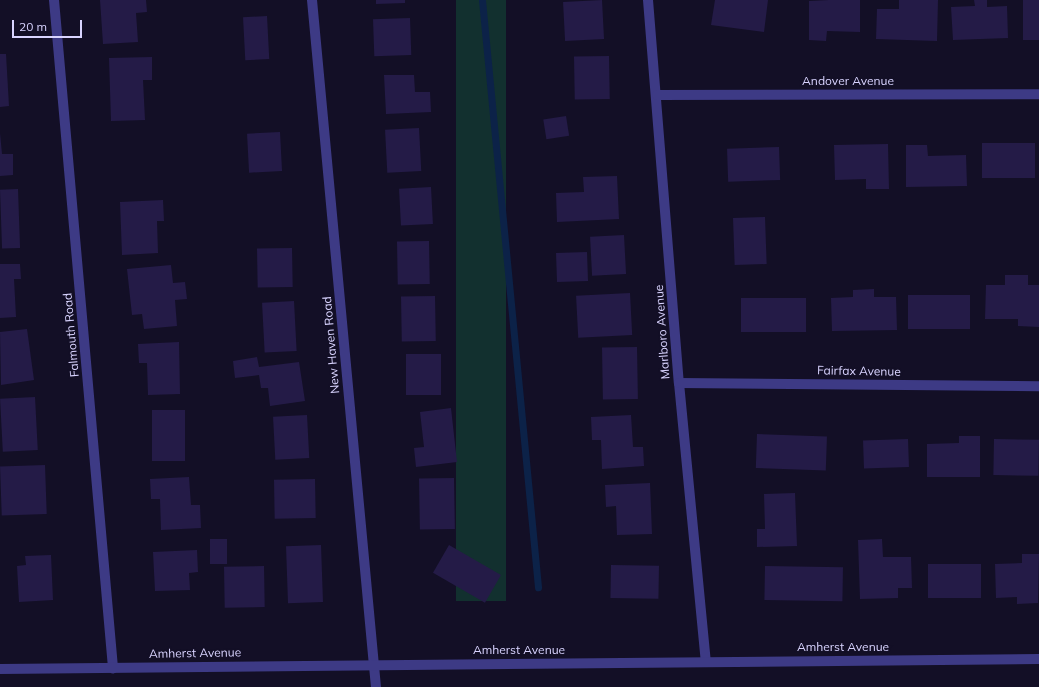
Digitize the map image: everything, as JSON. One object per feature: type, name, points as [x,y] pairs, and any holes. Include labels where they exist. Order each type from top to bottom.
[{"type":"street","name":"Falmouth Road","points":[[54,0],[113,668]]},
{"type":"street","name":"New Haven Road","points":[[312,0],[376,687]]},
{"type":"street","name":"Marlboro Avenue","points":[[648,0],[657,95],[679,383],[706,661]]},
{"type":"street","name":"Andover Avenue","points":[[657,95],[1039,94]]},
{"type":"street","name":"Fairfax Avenue","points":[[679,383],[1039,386]]},
{"type":"street","name":"Amherst Avenue","points":[[0,669],[374,664],[1039,659]]},
{"type":"green space","points":[[456,0],[506,0],[506,601],[456,601]]},
{"type":"building","points":[[100,0],[146,0],[147,12],[136,13],[138,42],[103,44]]},
{"type":"building","points":[[376,0],[405,0],[405,3],[376,4]]},
{"type":"building","points":[[602,0],[604,39],[565,41],[563,2]]},
{"type":"building","points":[[715,0],[768,0],[764,32],[711,25]]},
{"type":"building","points":[[860,0],[860,32],[827,31],[826,41],[809,40],[809,1]]},
{"type":"building","points":[[899,0],[938,0],[937,41],[876,39],[877,9],[899,9]]},
{"type":"building","points":[[974,0],[987,0],[987,7],[1007,6],[1008,38],[953,40],[951,7],[975,6]]},
{"type":"building","points":[[1023,0],[1039,0],[1039,40],[1023,40]]},
{"type":"building","points":[[267,16],[269,59],[245,60],[243,17]]},
{"type":"building","points":[[410,18],[411,55],[374,56],[373,19]]},
{"type":"building","points":[[0,54],[6,54],[9,106],[0,107]]},
{"type":"building","points":[[609,56],[610,99],[575,100],[574,57]]},
{"type":"building","points":[[152,57],[152,80],[143,80],[145,120],[111,121],[109,58]]},
{"type":"building","points":[[384,75],[414,75],[415,92],[430,92],[431,112],[386,114]]},
{"type":"building","points":[[566,116],[569,136],[546,139],[543,120]]},
{"type":"building","points":[[419,128],[421,171],[387,173],[385,130]]},
{"type":"building","points":[[280,132],[282,171],[249,173],[247,134]]},
{"type":"building","points":[[0,133],[2,154],[13,154],[13,175],[0,176]]},
{"type":"building","points":[[982,143],[1035,143],[1035,178],[982,178]]},
{"type":"building","points":[[888,144],[889,189],[866,189],[866,179],[835,180],[834,145]]},
{"type":"building","points":[[906,145],[927,145],[928,156],[966,155],[967,186],[906,187]]},
{"type":"building","points":[[779,147],[780,180],[728,182],[727,149]]},
{"type":"building","points":[[617,176],[619,219],[557,222],[556,193],[584,192],[583,177]]},
{"type":"building","points":[[431,187],[433,224],[401,226],[399,189]]},
{"type":"building","points":[[18,189],[20,248],[2,249],[0,190]]},
{"type":"building","points":[[163,200],[164,221],[157,221],[158,253],[122,255],[120,202]]},
{"type":"building","points":[[765,217],[767,264],[735,265],[733,218]]},
{"type":"building","points":[[624,235],[626,274],[592,276],[590,237]]},
{"type":"building","points":[[429,241],[430,284],[398,285],[397,242]]},
{"type":"building","points":[[292,248],[293,287],[258,288],[257,249]]},
{"type":"building","points":[[587,252],[588,281],[557,282],[556,253]]},
{"type":"building","points":[[0,264],[20,264],[21,279],[14,279],[16,317],[0,318]]},
{"type":"building","points":[[171,265],[173,283],[185,282],[187,299],[175,300],[177,326],[144,329],[142,314],[132,315],[127,269]]},
{"type":"building","points":[[1005,275],[1028,275],[1028,285],[1039,285],[1039,327],[1018,326],[1018,319],[985,319],[986,285],[1005,285]]},
{"type":"building","points":[[874,289],[874,297],[896,297],[897,330],[832,331],[831,298],[853,297],[853,290]]},
{"type":"building","points":[[630,293],[632,335],[578,338],[576,296]]},
{"type":"building","points":[[908,295],[970,295],[970,329],[908,329]]},
{"type":"building","points":[[435,296],[436,341],[402,342],[401,297]]},
{"type":"building","points":[[741,298],[806,298],[806,332],[741,332]]},
{"type":"building","points":[[294,301],[297,351],[265,353],[262,303]]},
{"type":"building","points":[[27,329],[34,380],[1,385],[0,332]]},
{"type":"building","points":[[179,342],[180,394],[148,395],[147,363],[139,363],[138,344]]},
{"type":"building","points":[[637,347],[638,399],[603,400],[602,348]]},
{"type":"building","points":[[406,354],[441,354],[441,395],[406,395]]},
{"type":"building","points":[[257,357],[259,367],[299,362],[305,401],[270,406],[268,388],[261,388],[259,375],[235,378],[233,361]]},
{"type":"building","points":[[35,397],[38,450],[3,452],[0,399]]},
{"type":"building","points":[[451,408],[457,462],[416,467],[414,448],[424,447],[420,412]]},
{"type":"building","points":[[152,410],[185,410],[185,461],[152,461]]},
{"type":"building","points":[[307,415],[309,458],[275,460],[273,417]]},
{"type":"building","points":[[631,415],[633,447],[643,447],[644,466],[602,469],[601,440],[592,440],[591,417]]},
{"type":"building","points":[[757,434],[827,436],[826,470],[756,468]]},
{"type":"building","points":[[959,436],[980,436],[980,477],[927,477],[927,444],[959,443]]},
{"type":"building","points":[[908,439],[909,467],[864,469],[863,441]]},
{"type":"building","points":[[994,439],[1039,440],[1038,476],[993,475]]},
{"type":"building","points":[[45,465],[47,514],[2,516],[0,467]]},
{"type":"building","points":[[189,477],[191,505],[200,505],[201,528],[161,530],[160,499],[151,499],[150,479]]},
{"type":"building","points":[[454,478],[455,529],[420,530],[419,479]]},
{"type":"building","points":[[315,479],[316,518],[275,519],[274,480]]},
{"type":"building","points":[[650,483],[652,534],[617,535],[616,506],[606,507],[605,485]]},
{"type":"building","points":[[795,493],[797,546],[757,547],[757,529],[765,529],[764,494]]},
{"type":"building","points":[[210,539],[227,539],[227,564],[210,564]]},
{"type":"building","points":[[882,539],[883,557],[911,557],[912,588],[898,588],[898,598],[860,599],[858,540]]},
{"type":"building","points":[[321,545],[323,602],[288,603],[286,546]]},
{"type":"building","points":[[449,545],[501,575],[485,603],[433,573]]},
{"type":"building","points":[[197,550],[198,572],[189,573],[190,590],[155,591],[153,552]]},
{"type":"building","points":[[1022,554],[1039,554],[1038,603],[1017,604],[1017,597],[996,598],[995,564],[1022,563]]},
{"type":"building","points":[[51,555],[53,600],[19,602],[17,566],[26,565],[25,556]]},
{"type":"building","points":[[928,564],[981,564],[981,598],[928,598]]},
{"type":"building","points":[[611,565],[659,566],[658,599],[610,598]]},
{"type":"building","points":[[264,566],[265,607],[225,608],[224,567]]},
{"type":"building","points":[[765,566],[843,567],[842,601],[764,600]]},
{"type":"waterway","points":[[482,0],[538,587]]}]
